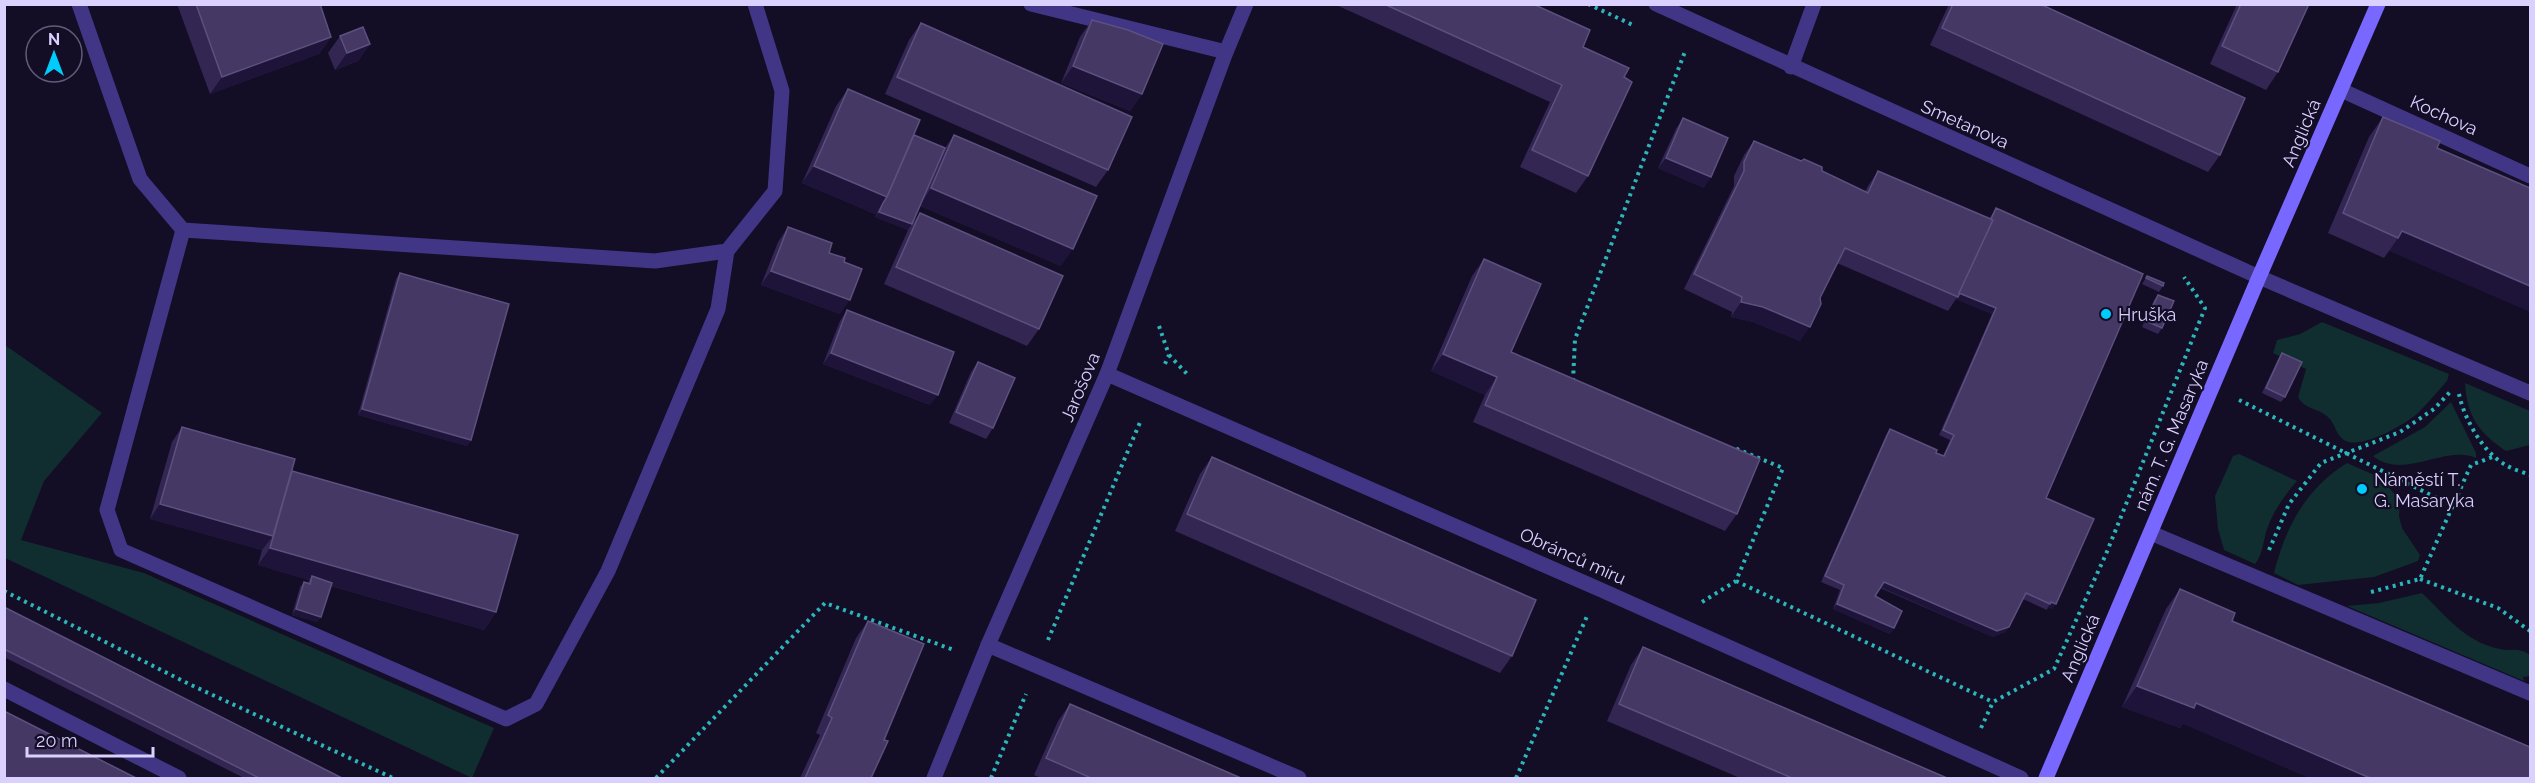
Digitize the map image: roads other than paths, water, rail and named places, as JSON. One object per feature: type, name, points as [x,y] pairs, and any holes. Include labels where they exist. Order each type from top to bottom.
[{"type":"street","points":[[79,4],[140,179],[183,231],[655,261],[727,251]]},
{"type":"street","points":[[183,231],[107,510],[121,550],[506,719],[536,704],[608,571],[718,309],[727,251],[775,190],[782,91],[755,4]]},
{"type":"street","points":[[1031,4],[1226,52]]},
{"type":"street","name":"Jarošova","points":[[934,778],[988,645],[1107,374],[1226,52],[1246,4]]},
{"type":"street","name":"Smetanova","points":[[1656,4],[2259,278]]},
{"type":"street","points":[[1791,67],[1814,4]]},
{"type":"street","name":"Anglická","points":[[2259,278],[2378,4]]},
{"type":"street","name":"Kochova","points":[[2341,90],[2530,176]]},
{"type":"street","points":[[2259,278],[2530,393]]},
{"type":"street","name":"nám. T. G. Masaryka","points":[[2259,278],[2151,533],[2530,693]]},
{"type":"street","name":"Obránců míru","points":[[1107,374],[1599,589],[2021,778]]},
{"type":"street","name":"Anglická","points":[[2046,778],[2151,533]]},
{"type":"street","points":[[988,645],[1299,778]]},
{"type":"street","points":[[4,689],[179,778]]},
{"type":"place","name":"Hruška","points":[[2106,314]]},
{"type":"place","name":"Náměstí T. G. Masaryka","points":[[2362,489]]}]
